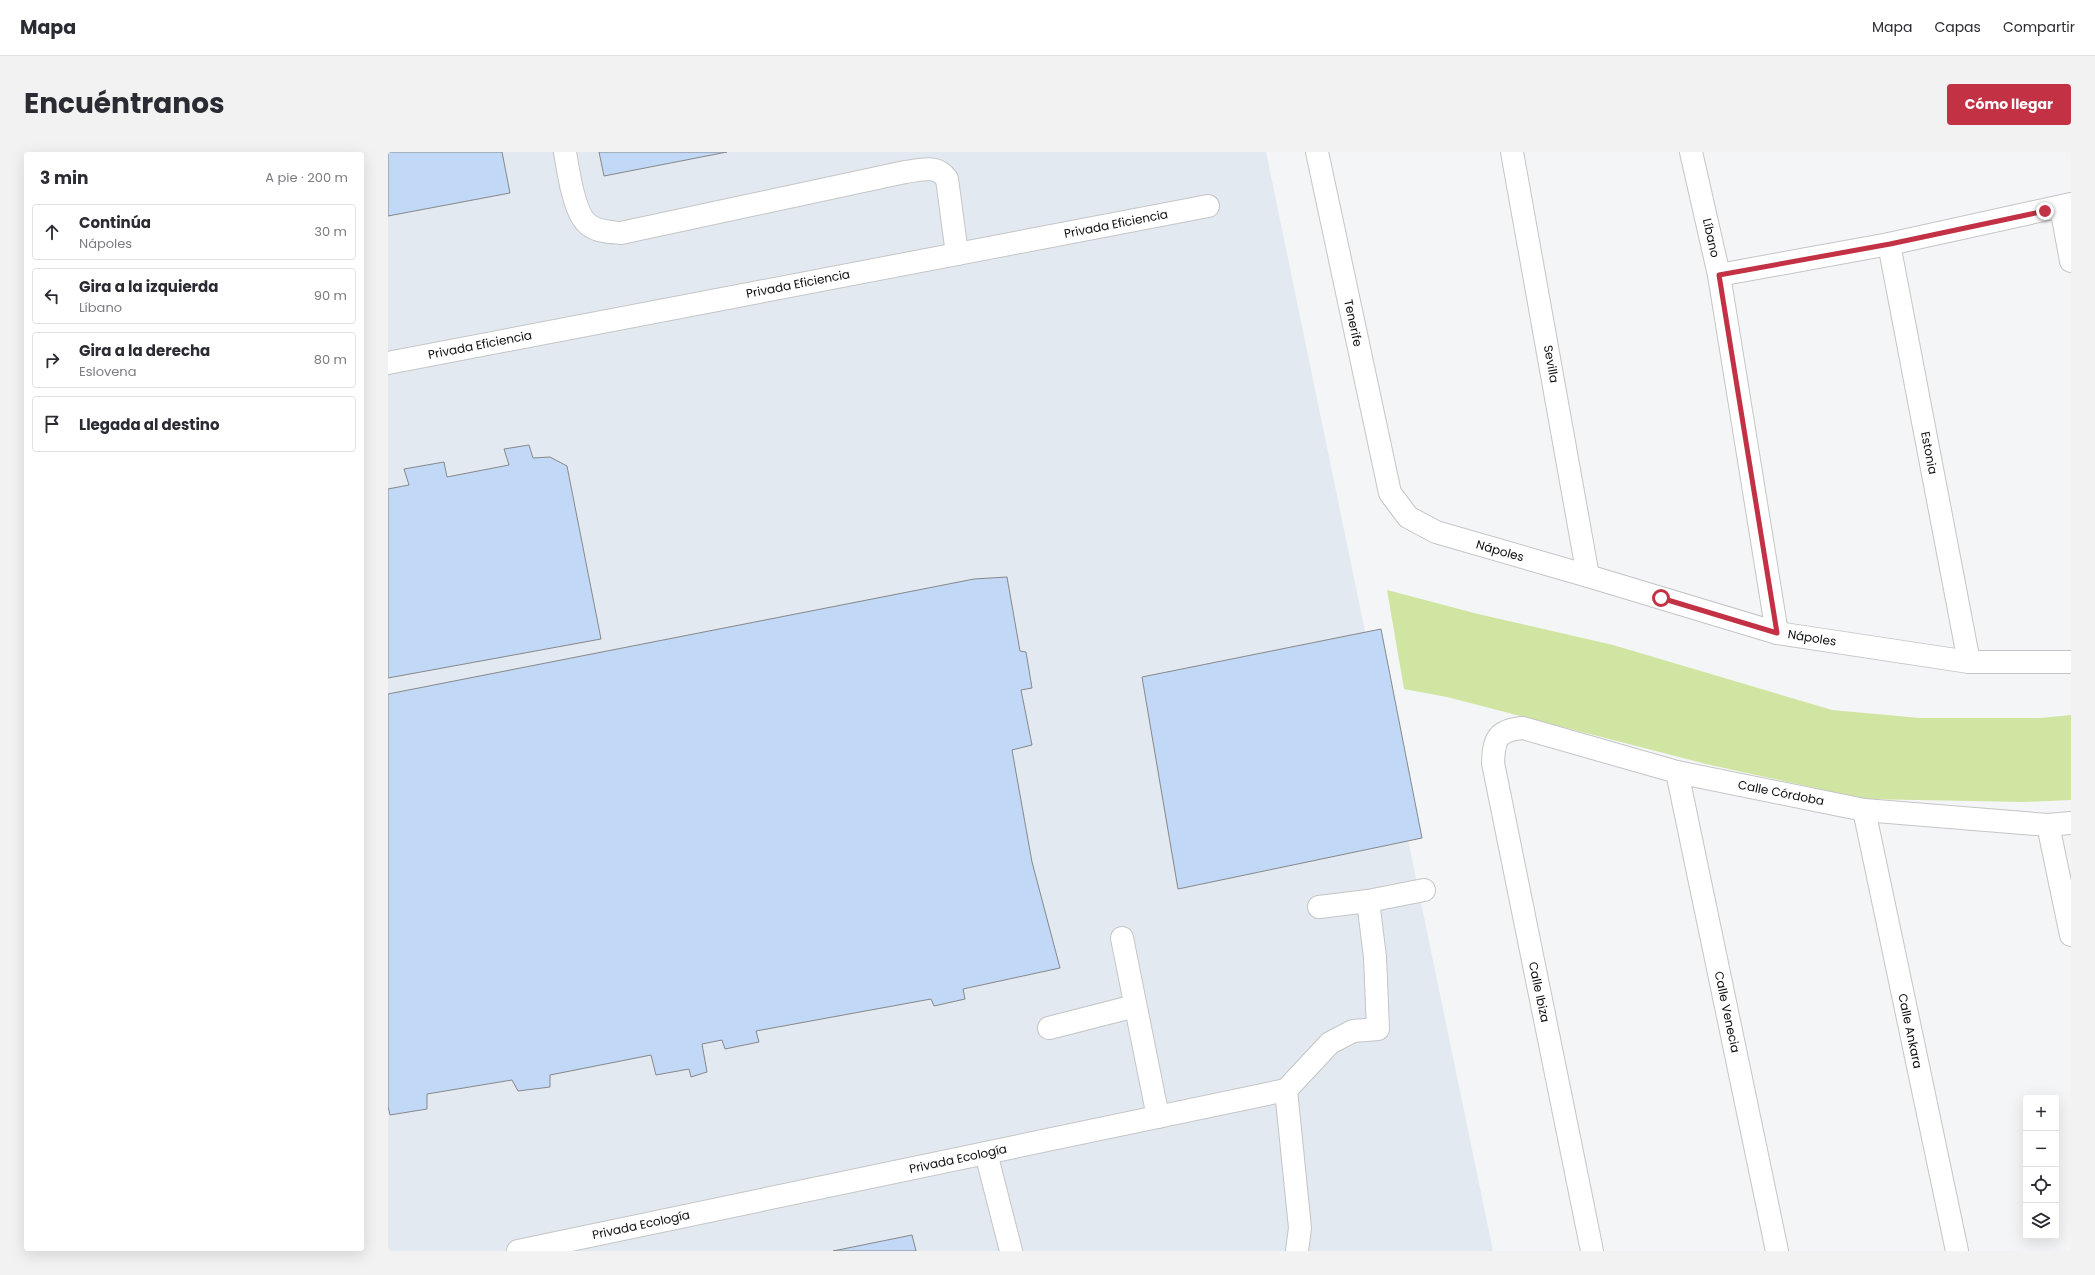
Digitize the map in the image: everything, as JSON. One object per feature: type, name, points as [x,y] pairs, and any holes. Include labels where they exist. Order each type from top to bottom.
[{"type":"street","points":[[565,152],[572,187],[581,215],[588,225],[609,232],[622,232],[905,172],[934,168],[944,173],[947,179],[957,254]]},
{"type":"street","name":"Tenerife","points":[[1317,152],[1390,493]]},
{"type":"street","name":"Sevilla","points":[[1512,152],[1588,576]]},
{"type":"street","name":"Líbano","points":[[1690,152],[1719,275],[1777,633]]},
{"type":"street","name":"Privada Eficiencia","points":[[388,362],[1208,206]]},
{"type":"street","points":[[1719,275],[1890,244],[2066,206],[2071,261]]},
{"type":"street","name":"Estonia","points":[[1890,244],[1969,662]]},
{"type":"street","name":"Nápoles","points":[[1390,493],[1408,516],[1436,532],[1777,633],[1969,662],[2071,662]]},
{"type":"street","name":"Calle Córdoba","points":[[1499,735],[1508,729],[1523,728],[1677,772],[1864,810],[2048,825],[2071,823]]},
{"type":"street","name":"Calle Ibiza","points":[[1499,735],[1494,745],[1492,763],[1592,1251]]},
{"type":"street","name":"Calle Venecia","points":[[1677,772],[1777,1251]]},
{"type":"street","name":"Calle Ankara","points":[[1864,810],[1957,1251]]},
{"type":"street","points":[[2048,825],[2071,935]]},
{"type":"street","points":[[1319,907],[1368,901],[1424,890]]},
{"type":"street","points":[[1297,1251],[1300,1228],[1286,1090],[1330,1043],[1353,1030],[1378,1029],[1375,957],[1368,901]]},
{"type":"street","points":[[1122,938],[1158,1117]]},
{"type":"street","points":[[1049,1028],[1135,1006]]},
{"type":"street","name":"Privada Ecología","points":[[518,1251],[1286,1090]]},
{"type":"street","points":[[986,1153],[1011,1251]]},
{"type":"shaded area","points":[[388,152],[1266,152],[1493,1251],[388,1251]]},
{"type":"green space","points":[[1387,590],[1478,614],[1613,645],[1832,710],[1920,718],[2040,718],[2071,715],[2071,800],[2024,802],[1865,799],[1706,764],[1447,697],[1404,689]]},
{"type":"building","points":[[388,152],[502,152],[510,193],[388,216]]},
{"type":"building","points":[[599,152],[727,152],[604,176]]},
{"type":"building","points":[[529,445],[533,458],[550,457],[567,466],[601,639],[388,678],[388,489],[409,485],[404,469],[444,462],[447,477],[509,465],[504,449]]},
{"type":"building","points":[[1007,577],[1020,651],[1026,652],[1032,688],[1021,690],[1032,745],[1012,750],[1032,862],[1060,968],[963,989],[965,999],[934,1006],[931,999],[756,1031],[759,1042],[725,1049],[722,1040],[702,1044],[707,1072],[691,1077],[689,1069],[656,1075],[651,1055],[550,1075],[550,1087],[518,1091],[512,1080],[427,1094],[427,1109],[390,1115],[388,1106],[388,694],[974,579]]},
{"type":"building","points":[[1381,629],[1422,838],[1178,889],[1142,677]]},
{"type":"building","points":[[912,1235],[916,1251],[833,1251]]},
{"type":"route","points":[[1661,598],[1777,633],[1719,275],[1890,244],[2045,211]]}]
